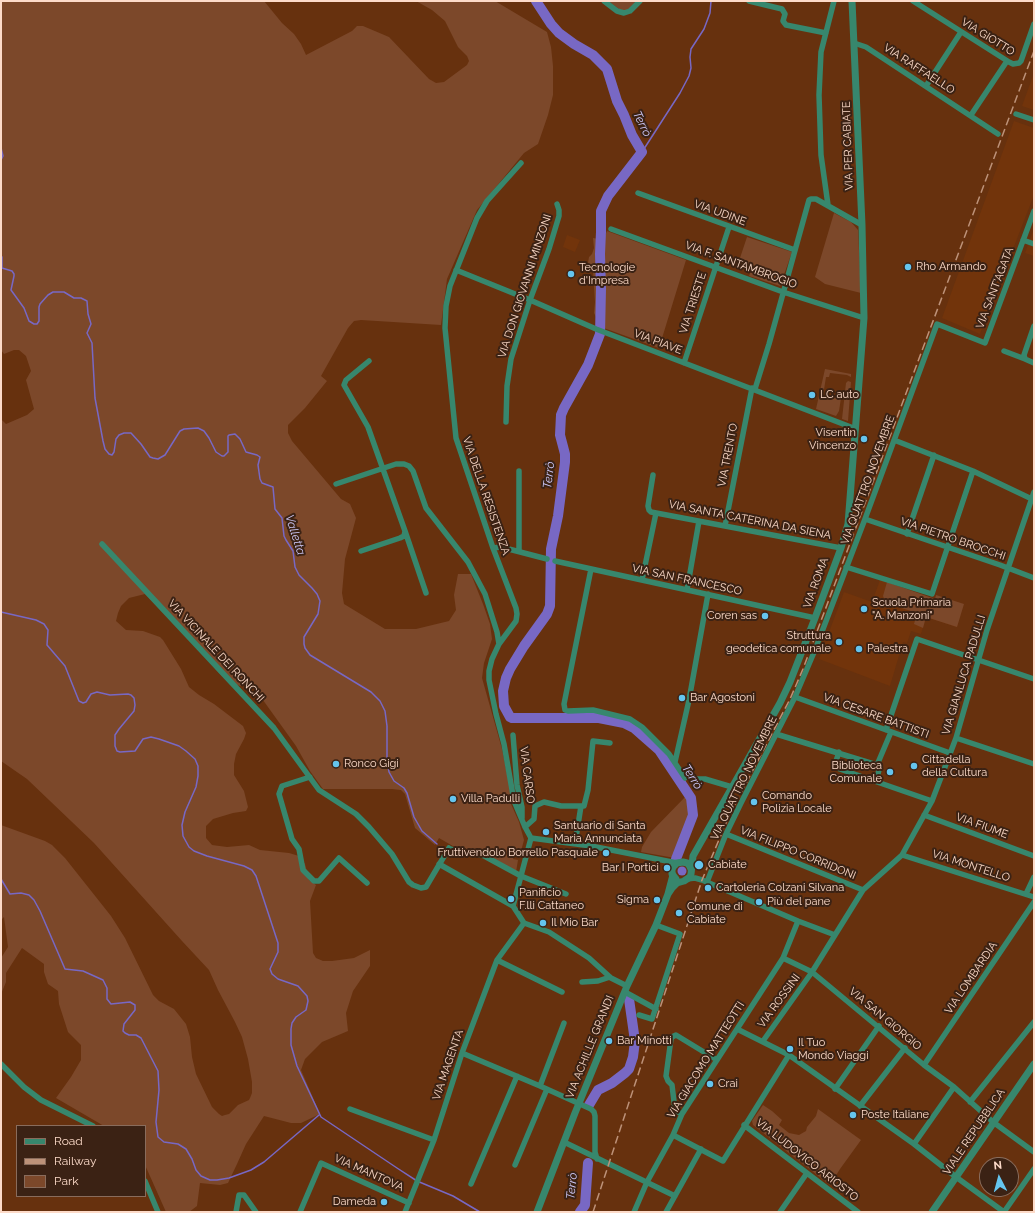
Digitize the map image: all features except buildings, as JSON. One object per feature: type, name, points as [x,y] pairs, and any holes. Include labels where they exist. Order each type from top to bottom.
[{"type":"street","points":[[604,1],[617,11],[625,13],[630,12],[640,1]]},
{"type":"street","points":[[749,1],[782,10],[785,14],[783,21],[786,25],[826,33]]},
{"type":"street","points":[[834,1],[820,60],[819,103],[822,160],[828,205],[862,225]]},
{"type":"street","name":"VIA PER CABIATE","points":[[852,1],[864,290]]},
{"type":"street","name":"VIA GIOTTO","points":[[913,1],[1013,64],[1020,62],[1034,24]]},
{"type":"street","points":[[926,86],[961,32]]},
{"type":"street","name":"VIA RAFFAELLO","points":[[854,43],[866,47],[998,134]]},
{"type":"street","points":[[971,115],[1007,61]]},
{"type":"street","points":[[1016,114],[1034,120]]},
{"type":"street","name":"VIA DELLA RESISTENZA","points":[[521,163],[480,211],[448,293],[445,323],[454,431],[458,448],[517,612],[515,623],[499,644],[490,666],[490,684],[504,744],[514,801],[525,828],[532,838]]},
{"type":"street","name":"VIA UDINE","points":[[638,193],[795,250]]},
{"type":"street","name":"VIA TRENTO","points":[[725,526],[753,389],[769,344],[809,200],[814,198],[828,205]]},
{"type":"street","name":"VIA DON GIOVANNI MINZONI","points":[[506,422],[507,386],[513,350],[551,242],[559,216],[558,204]]},
{"type":"street","name":"VIA SANT'AGATA","points":[[937,324],[985,343],[1034,211]]},
{"type":"street","name":"VIA TRIESTE","points":[[684,363],[729,227]]},
{"type":"street","name":"VIA F. SANTAMBROGIO","points":[[612,229],[783,292],[864,318]]},
{"type":"street","name":"VIA SANT'AGATA","points":[[1023,240],[1034,244]]},
{"type":"street","name":"VIA PIAVE","points":[[456,270],[606,333],[856,429]]},
{"type":"street","name":"VIA ROMA","points":[[692,870],[693,856],[780,703],[790,682],[841,548],[849,515],[864,318],[864,290]]},
{"type":"street","name":"VIA QUATTRO NOVEMBRE","points":[[707,882],[726,834],[795,697],[816,650],[937,324]]},
{"type":"street","points":[[1025,359],[1025,349],[1034,326]]},
{"type":"street","points":[[1004,351],[1034,363]]},
{"type":"street","points":[[369,360],[346,380],[344,385],[368,427],[426,593]]},
{"type":"street","points":[[894,440],[973,471],[1033,499]]},
{"type":"street","points":[[907,534],[934,455]]},
{"type":"street","points":[[336,484],[396,464],[402,463],[409,466],[412,469],[426,508],[468,562],[485,594],[497,632],[499,644]]},
{"type":"street","points":[[519,471],[519,551]]},
{"type":"street","points":[[846,567],[932,594],[973,471]]},
{"type":"street","points":[[642,580],[656,513],[651,512],[648,508],[653,475]]},
{"type":"street","name":"VIA GIANLUCA PADULLI","points":[[812,972],[863,890],[902,855],[932,801],[956,738],[986,630],[1033,499],[1034,492]]},
{"type":"street","name":"VIA SANTA CATERINA DA SIENA","points":[[656,513],[841,548]]},
{"type":"street","name":"VIA PIETRO BROCCHI","points":[[865,519],[1034,578]]},
{"type":"street","points":[[687,590],[699,521]]},
{"type":"street","points":[[361,551],[400,538],[404,536],[405,531]]},
{"type":"street","name":"VIA VICINALE DEI RONCHI","points":[[102,544],[274,728],[319,790],[356,814],[369,827],[392,854],[413,885],[421,888],[426,887],[449,848]]},
{"type":"street","points":[[493,548],[501,547],[547,559]]},
{"type":"street","name":"VIA SAN FRANCESCO","points":[[555,561],[815,618]]},
{"type":"street","points":[[592,569],[564,704],[565,710],[593,710],[630,719],[642,727],[656,740],[685,778]]},
{"type":"street","points":[[674,762],[689,700],[708,594]]},
{"type":"street","points":[[876,781],[878,767],[888,731],[917,640],[1034,679]]},
{"type":"street","name":"VIA CESARE BATTISTI","points":[[795,697],[950,753]]},
{"type":"street","points":[[776,734],[839,752],[878,767]]},
{"type":"street","name":"VIA CARSO","points":[[513,735],[517,785],[522,807],[522,818]]},
{"type":"street","points":[[956,738],[1034,764]]},
{"type":"street","points":[[525,828],[534,819],[535,806],[544,802],[561,806],[584,806],[588,790],[593,741],[610,743]]},
{"type":"street","points":[[839,752],[834,767],[932,801]]},
{"type":"street","points":[[310,777],[282,786],[279,794],[292,839],[299,849],[303,870],[314,881],[319,881],[339,858],[367,883]]},
{"type":"street","points":[[692,779],[706,779],[732,787]]},
{"type":"street","points":[[575,844],[581,806]]},
{"type":"street","name":"VIA FIUME","points":[[924,815],[1034,856]]},
{"type":"street","name":"VIA FILIPPO CORRIDONI","points":[[726,834],[863,890]]},
{"type":"street","points":[[513,906],[532,838],[680,862],[689,865],[696,877],[699,879]]},
{"type":"street","points":[[449,848],[486,856],[521,876],[566,894]]},
{"type":"street","name":"VIA MONTELLO","points":[[902,855],[1034,897]]},
{"type":"street","name":"VIA ROMA","points":[[680,862],[693,856]]},
{"type":"street","points":[[680,862],[673,868],[673,875],[676,879],[699,879],[835,935]]},
{"type":"street","points":[[439,864],[513,906],[524,923],[549,932],[576,949],[589,958],[631,994],[656,1009]]},
{"type":"street","points":[[684,880],[690,877],[692,870]]},
{"type":"street","name":"VIA ACHILLE GRANDI","points":[[538,1212],[564,1142],[626,989],[656,925],[668,894],[673,875]]},
{"type":"street","points":[[1026,894],[1034,877]]},
{"type":"street","name":"VIA ACHILLE GRANDI","points":[[668,894],[674,885],[684,880]]},
{"type":"street","name":"VIA LOMBARDIA","points":[[924,1065],[1034,902]]},
{"type":"street","name":"VIA GIACOMO MATTEOTTI","points":[[634,1212],[647,1182],[682,1114],[783,958],[798,921]]},
{"type":"street","name":"VIA MAGENTA","points":[[405,1212],[434,1140],[462,1053],[497,960],[524,923]]},
{"type":"street","points":[[639,1015],[652,1019],[680,934],[656,925]]},
{"type":"street","name":"VIA SAN GIORGIO","points":[[783,958],[812,972],[880,1026],[924,1065],[954,1087],[993,1122],[1034,1152]]},
{"type":"street","points":[[497,960],[562,992]]},
{"type":"street","name":"VIA ROSSINI","points":[[762,1041],[812,972]]},
{"type":"street","points":[[582,982],[598,981],[610,977]]},
{"type":"street","points":[[970,1102],[1034,1022]]},
{"type":"street","points":[[540,1086],[564,1023]]},
{"type":"street","points":[[836,1089],[880,1026]]},
{"type":"street","points":[[737,1029],[789,1055],[914,1144],[1004,1212],[1034,1169]]},
{"type":"street","points":[[682,1114],[675,1110],[672,1085],[666,1076],[672,1037],[676,1035],[717,1060]]},
{"type":"street","points":[[860,1106],[905,1048]]},
{"type":"street","points":[[462,1053],[547,1089],[594,1112],[595,1152],[597,1159]]},
{"type":"street","points":[[672,1135],[723,1161],[744,1125],[789,1055]]},
{"type":"street","points":[[1,1064],[24,1087],[41,1100],[91,1125]]},
{"type":"street","name":"VIALE REPUBBLICA","points":[[932,1212],[1034,1064]]},
{"type":"street","points":[[471,1184],[517,1076]]},
{"type":"street","points":[[914,1144],[954,1087]]},
{"type":"street","points":[[515,1165],[547,1089]]},
{"type":"street","points":[[350,1109],[434,1140]]},
{"type":"street","name":"VIA LUDOVICO ARIOSTO","points":[[744,1125],[858,1212]]},
{"type":"street","points":[[564,1142],[675,1196]]},
{"type":"street","points":[[666,1212],[701,1149]]},
{"type":"street","name":"VIA MANTOVA","points":[[300,1212],[321,1163],[409,1202]]},
{"type":"street","points":[[780,1212],[807,1173]]},
{"type":"street","points":[[146,1184],[158,1212]]},
{"type":"street","points":[[236,1212],[239,1195],[244,1195],[256,1212]]},
{"type":"shaded area","points":[[1034,73],[1034,110],[1022,106]]},
{"type":"shaded area","points":[[1014,121],[1034,128],[1034,195],[980,334],[942,318]]},
{"type":"shaded area","points":[[1034,228],[1034,256],[1025,253]]},
{"type":"shaded area","points":[[567,235],[580,240],[575,252],[563,247]]},
{"type":"shaded area","points":[[880,580],[935,599],[936,595],[958,623],[957,627],[926,617],[921,634],[911,631],[907,643],[903,642],[890,686],[819,659],[844,592],[872,602]]},
{"type":"shaded area","points":[[682,866],[687,871],[682,876],[677,871]]},
{"type":"green space","points":[[1,1],[264,1],[282,23],[294,34],[306,55],[352,31],[357,26],[363,26],[389,37],[429,79],[436,83],[444,82],[467,65],[469,61],[467,56],[458,47],[445,21],[432,10],[416,1],[495,1],[547,32],[551,47],[553,66],[553,95],[538,144],[524,153],[477,210],[447,279],[441,325],[361,320],[354,321],[348,328],[321,376],[327,381],[305,408],[288,425],[288,433],[292,441],[341,499],[350,504],[356,518],[345,559],[342,593],[344,604],[385,629],[416,629],[449,621],[456,610],[454,595],[458,574],[471,574],[490,624],[492,639],[484,663],[482,678],[502,749],[510,788],[511,804],[519,822],[524,840],[521,851],[516,849],[514,854],[513,859],[518,860],[516,872],[493,858],[474,851],[458,849],[439,838],[435,845],[415,828],[405,794],[401,790],[323,789],[310,771],[296,746],[250,682],[240,686],[228,682],[209,660],[145,594],[129,598],[121,606],[118,613],[116,621],[126,630],[143,631],[160,637],[181,669],[189,687],[243,726],[246,733],[236,754],[234,775],[244,791],[248,807],[246,811],[213,819],[206,826],[206,838],[212,845],[227,847],[249,845],[260,850],[289,853],[299,856],[305,864],[309,880],[316,885],[310,901],[313,953],[316,958],[323,961],[332,961],[354,958],[370,950],[370,966],[353,991],[346,1013],[348,1031],[322,1042],[305,1059],[301,1070],[320,1114],[301,1123],[291,1123],[264,1116],[246,1144],[228,1183],[220,1185],[200,1183],[197,1206],[189,1212],[166,1212],[146,1167],[146,1125],[102,1125],[56,1098],[81,1060],[81,1045],[68,1032],[59,1004],[58,991],[48,984],[44,972],[44,964],[22,948],[6,973],[6,982],[1,994],[1,958],[8,947],[4,917],[1,920],[1,825],[52,845],[65,858],[111,916],[125,938],[153,995],[159,1001],[174,1009],[186,1024],[190,1037],[192,1057],[196,1074],[212,1107],[222,1116],[229,1114],[238,1105],[249,1100],[250,1098],[252,1093],[252,1082],[242,1037],[209,970],[94,843],[27,779],[1,761],[1,419],[6,424],[27,415],[34,409],[26,380],[31,371],[26,356],[19,350],[14,350],[4,354],[1,350]]},
{"type":"green space","points":[[608,1],[636,1],[630,9],[625,11],[619,9]]},
{"type":"green space","points":[[834,213],[851,222],[858,230],[861,293],[825,284],[815,277]]},
{"type":"green space","points":[[607,231],[686,260],[659,348],[601,327],[603,276],[605,269],[602,246]]},
{"type":"green space","points":[[747,237],[792,252],[780,286],[749,276],[753,266],[739,261]]},
{"type":"green space","points":[[593,238],[599,239],[600,283],[598,321],[594,313],[595,302],[593,270],[588,266],[589,257],[594,248]]},
{"type":"green space","points":[[825,369],[851,374],[851,377],[847,375],[830,373],[829,377],[826,377],[823,396],[841,398],[839,411],[836,416],[816,409]]},
{"type":"green space","points":[[848,381],[851,382],[848,421],[842,419],[846,383]]},
{"type":"green space","points":[[887,582],[935,599],[936,595],[964,604],[957,627],[926,617],[923,628],[914,624],[917,613],[886,603],[883,596]]},
{"type":"green space","points":[[687,795],[691,817],[675,858],[641,852],[642,847],[651,832]]},
{"type":"green space","points":[[763,1105],[782,1120],[779,1125],[789,1133],[799,1135],[806,1131],[807,1127],[816,1116],[818,1109],[861,1140],[830,1185],[753,1125],[752,1121]]},
{"type":"waterway","name":"Terrò","points":[[536,1],[551,24],[559,33],[593,55],[607,69],[617,101],[632,135],[642,152],[608,196],[601,211],[600,334],[588,365],[561,415],[560,435],[565,454],[565,462],[558,516],[551,549],[550,606],[547,614],[524,646],[510,669],[503,691],[504,706],[512,718],[599,718],[624,723],[634,728],[659,750],[691,798],[693,815],[676,859]]},
{"type":"waterway","points":[[642,152],[680,93],[689,76],[691,68],[691,49],[704,29],[710,13],[711,1]]},
{"type":"waterway","name":"Valletta","points":[[1,148],[3,156],[1,160]]},
{"type":"waterway","name":"Valletta","points":[[1,256],[2,268],[12,271],[14,274],[11,290],[24,308],[29,321],[34,324],[37,324],[39,321],[40,304],[53,292],[64,292],[74,298],[81,298],[87,301],[88,314],[91,324],[87,333],[92,343],[95,398],[103,441],[105,449],[109,454],[112,455],[114,452],[116,439],[119,435],[131,433],[150,457],[158,459],[165,455],[180,431],[184,429],[198,428],[204,431],[216,452],[222,456],[228,452],[228,436],[235,434],[240,439],[246,452],[260,457],[258,465],[260,479],[262,483],[273,487],[275,509],[282,518],[284,536],[293,551],[295,567],[299,575],[317,594],[320,601],[318,614],[304,637],[305,648],[310,655],[371,692],[380,701],[385,711],[387,726],[387,760],[389,772],[394,781],[404,788],[407,793],[414,817],[422,831],[437,844]]},
{"type":"waterway","points":[[1,612],[36,620],[44,624],[48,630],[47,645],[65,666],[79,701],[83,703],[86,702],[91,694],[97,692],[110,695],[128,694],[134,698],[134,711],[115,735],[115,746],[117,751],[135,751],[143,739],[151,737],[179,746],[195,759],[198,766],[198,776],[196,787],[185,812],[182,825],[183,836],[189,847],[194,851],[244,866],[252,870],[256,876],[278,943],[278,952],[270,969],[272,974],[278,979],[298,986],[307,996],[308,1001],[306,1010],[296,1017],[292,1023],[291,1045],[297,1066],[321,1117],[417,1181],[453,1196],[480,1212]]},
{"type":"waterway","points":[[1,879],[10,894],[21,893],[29,895],[34,900],[65,969],[83,971],[103,980],[107,988],[107,999],[111,1004],[130,1002],[135,1005],[135,1010],[124,1024],[123,1031],[129,1035],[136,1035],[141,1038],[158,1071],[159,1090],[156,1122],[158,1137],[164,1142],[178,1144],[186,1149],[196,1170],[201,1176],[210,1180],[217,1180],[229,1178],[251,1170],[264,1162],[319,1115]]},
{"type":"waterway","name":"Terrò","points":[[589,1105],[598,1090],[612,1083],[629,1069],[633,1057],[635,1041],[629,999]]},
{"type":"waterway","name":"Terrò","points":[[580,1212],[585,1205],[588,1163]]},
{"type":"railway","points":[[593,1212],[702,880],[729,816],[790,699],[803,669],[1034,51]]},
{"type":"place","name":"Rho Armando","points":[[908,267]]},
{"type":"place","name":"Tecnologie d'Impresa","points":[[571,274]]},
{"type":"place","name":"LC auto","points":[[812,395]]},
{"type":"place","name":"Visentin Vincenzo","points":[[864,439]]},
{"type":"place","name":"Scuola Primaria \"A. Manzoni\"","points":[[864,609]]},
{"type":"place","name":"Coren sas","points":[[765,616]]},
{"type":"place","name":"Struttura geodetica comunale","points":[[839,642]]},
{"type":"place","name":"Palestra","points":[[859,649]]},
{"type":"place","name":"Bar Agostoni","points":[[682,698]]},
{"type":"place","name":"Ronco Gigi","points":[[336,764]]},
{"type":"place","name":"Cittadella della Cultura","points":[[914,766]]},
{"type":"place","name":"Biblioteca Comunale","points":[[890,772]]},
{"type":"place","name":"Villa Padulli","points":[[453,799]]},
{"type":"place","name":"Comando Polizia Locale","points":[[754,802]]},
{"type":"place","name":"Santuario di Santa Maria Annunciata","points":[[546,832]]},
{"type":"place","name":"Fruttivendolo Borrello Pasquale","points":[[606,853]]},
{"type":"place","name":"Cabiate","points":[[699,865]]},
{"type":"place","name":"Bar I Portici","points":[[667,868]]},
{"type":"place","name":"Cartoleria Colzani Silvana","points":[[708,888]]},
{"type":"place","name":"Panificio F.lli Cattaneo","points":[[511,899]]},
{"type":"place","name":"Sigma","points":[[657,900]]},
{"type":"place","name":"Più del pane","points":[[759,902]]},
{"type":"place","name":"Comune di Cabiate","points":[[679,913]]},
{"type":"place","name":"Il Mio Bar","points":[[543,923]]},
{"type":"place","name":"Bar Minotti","points":[[609,1041]]},
{"type":"place","name":"Il Tuo Mondo Viaggi","points":[[790,1049]]},
{"type":"place","name":"Crai","points":[[710,1084]]},
{"type":"place","name":"Poste Italiane","points":[[853,1115]]},
{"type":"place","name":"Dameda","points":[[384,1202]]}]
